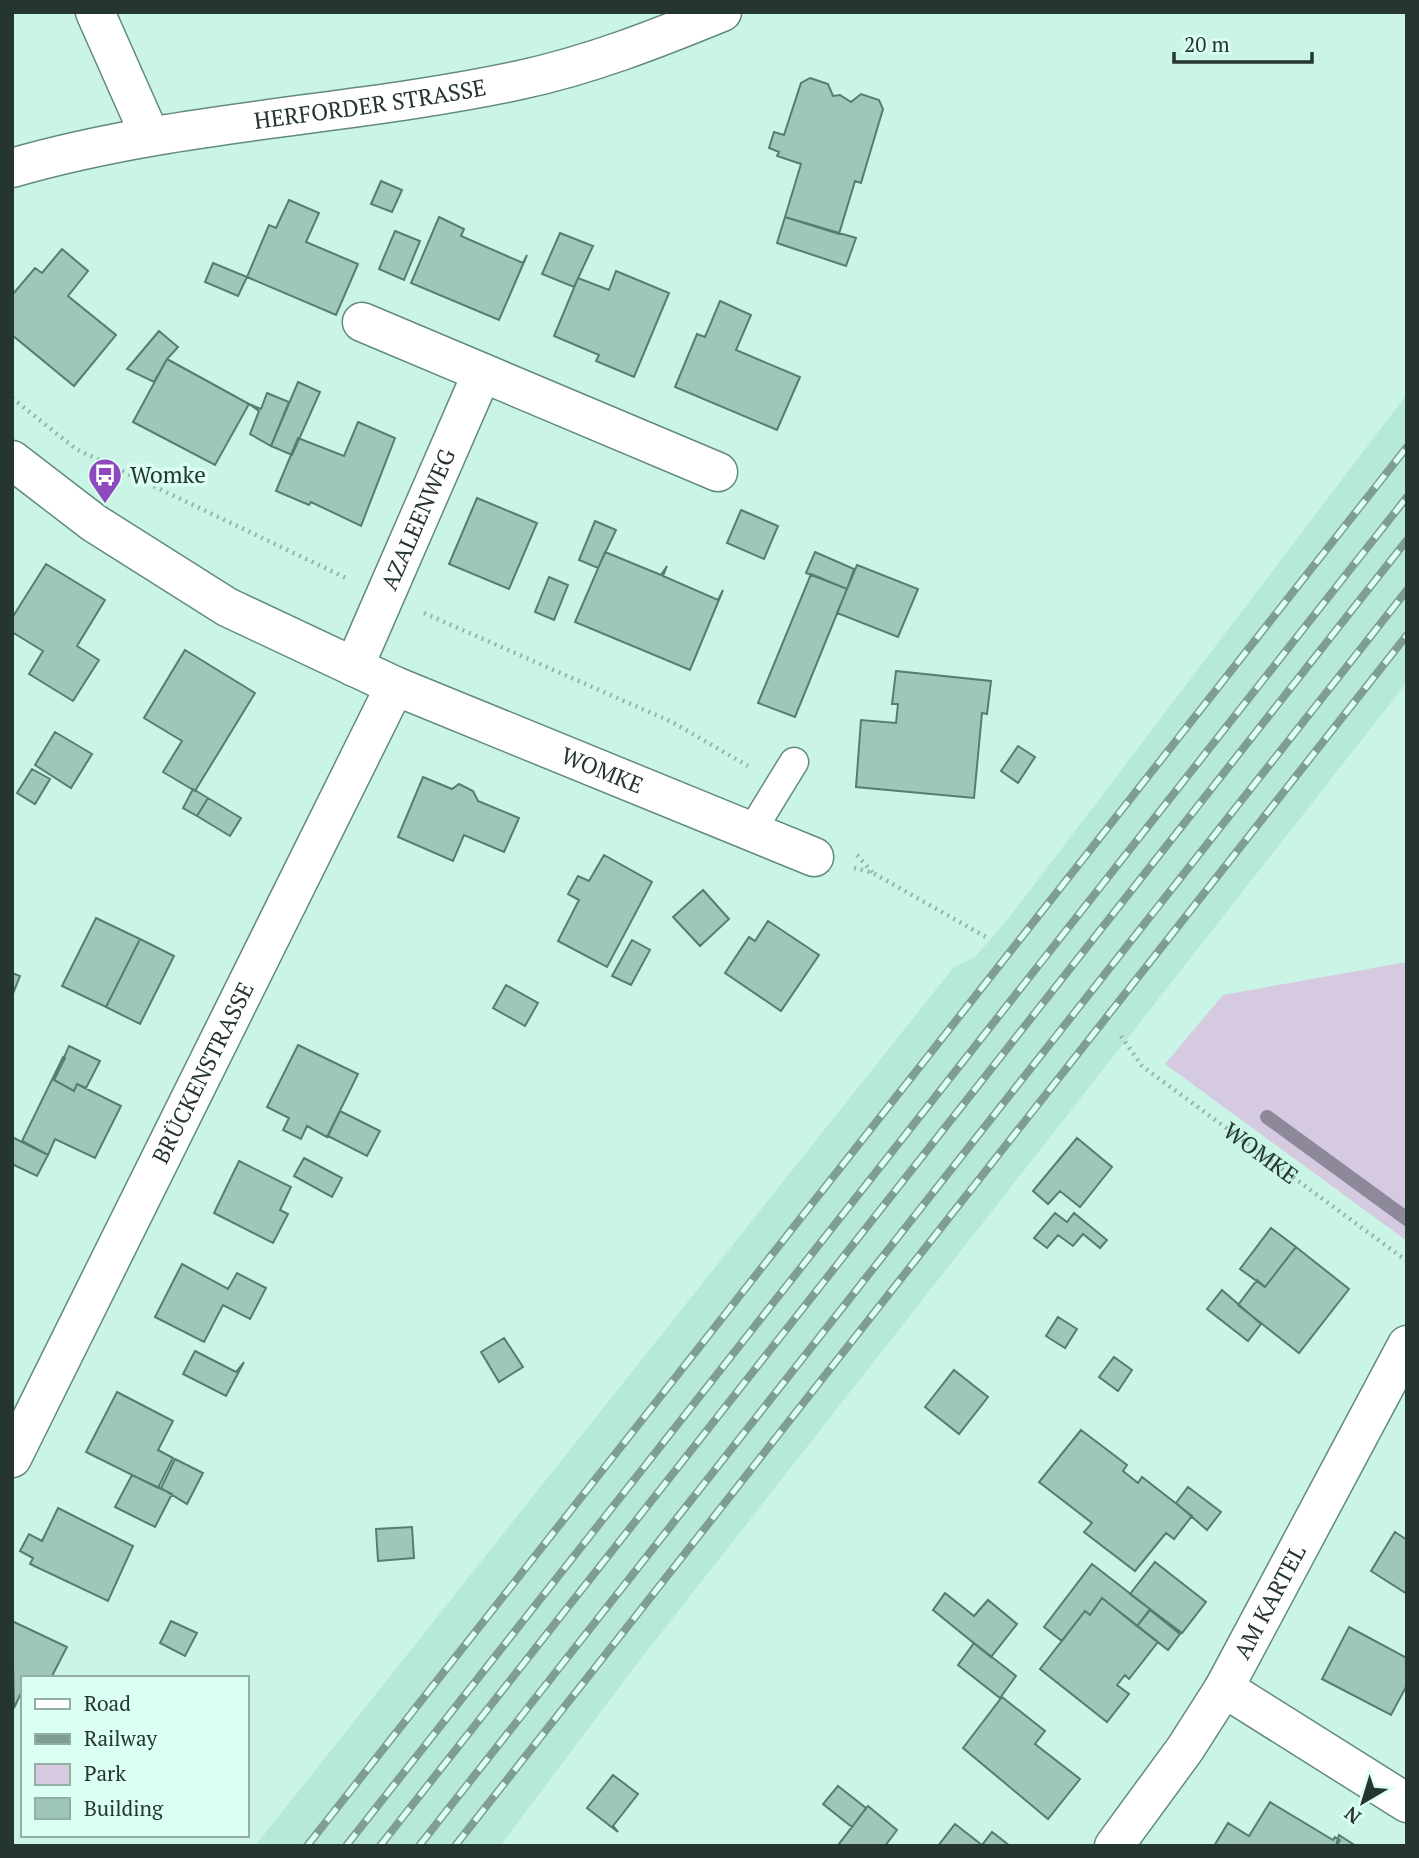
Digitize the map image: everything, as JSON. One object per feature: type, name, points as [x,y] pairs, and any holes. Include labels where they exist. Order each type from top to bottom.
[{"type":"street","points":[[95,12],[150,136]]},
{"type":"street","name":"HERFORDER STRASSE","points":[[12,168],[150,136],[521,80],[630,50],[722,12]]},
{"type":"street","points":[[362,322],[718,472]]},
{"type":"street","name":"AZALEENWEG","points":[[354,667],[482,373]]},
{"type":"street","name":"WOMKE","points":[[12,460],[94,523],[227,607],[395,686],[751,832],[832,851]]},
{"type":"street","name":"BRÜCKENSTRASSE","points":[[14,1449],[395,686]]},
{"type":"street","name":"AM KARTEL","points":[[1114,1846],[1185,1749],[1224,1688],[1407,1345]]},
{"type":"street","points":[[1224,1688],[1407,1803]]},
{"type":"lane","points":[[751,832],[786,774]]},
{"type":"path","points":[[12,398],[76,449],[386,597],[786,774]]},
{"type":"path","points":[[832,851],[873,873]]},
{"type":"path","points":[[832,851],[986,937]]},
{"type":"path","name":"WOMKE","points":[[1121,1037],[1142,1066],[1407,1261]]},
{"type":"shaded area","points":[[1407,394],[1407,682],[632,1670],[500,1846],[255,1846],[953,968],[976,956],[1012,914]]},
{"type":"green space","points":[[1407,962],[1407,1241],[1165,1064],[1223,995]]},
{"type":"building","points":[[810,78],[828,84],[833,96],[840,95],[851,102],[861,94],[879,100],[883,109],[861,183],[855,181],[839,234],[785,217],[801,164],[777,156],[779,152],[769,148],[774,132],[784,135],[801,83]]},
{"type":"building","points":[[381,181],[402,190],[392,212],[371,204]]},
{"type":"building","points":[[289,200],[319,213],[306,242],[358,264],[336,315],[247,277],[269,225],[276,228]]},
{"type":"building","points":[[439,217],[464,229],[461,236],[523,263],[527,255],[499,320],[411,283]]},
{"type":"building","points":[[785,217],[856,238],[846,266],[777,243]]},
{"type":"building","points":[[395,231],[420,241],[404,280],[379,269]]},
{"type":"building","points":[[560,233],[593,246],[574,287],[542,274]]},
{"type":"building","points":[[62,249],[88,271],[68,296],[116,335],[74,386],[12,335],[12,295],[35,268],[42,273]]},
{"type":"building","points":[[213,263],[247,277],[238,296],[205,282]]},
{"type":"building","points":[[616,271],[669,293],[634,377],[596,361],[599,355],[554,336],[578,278],[609,290]]},
{"type":"building","points":[[720,301],[751,315],[736,350],[800,377],[777,430],[675,387],[697,334],[705,337]]},
{"type":"building","points":[[159,331],[178,347],[167,359],[154,382],[127,369]]},
{"type":"building","points":[[167,359],[249,404],[215,465],[133,422]]},
{"type":"building","points":[[298,382],[320,392],[292,455],[271,446]]},
{"type":"building","points":[[267,393],[289,402],[271,446],[250,434],[259,411],[249,404],[261,409]]},
{"type":"building","points":[[358,422],[395,438],[361,526],[311,502],[309,505],[276,491],[298,438],[344,456]]},
{"type":"building","points":[[477,498],[537,523],[509,589],[449,564]]},
{"type":"building","points":[[741,510],[778,526],[764,559],[727,543]]},
{"type":"building","points":[[595,521],[616,530],[598,568],[579,560]]},
{"type":"building","points":[[605,552],[661,575],[667,566],[663,576],[718,600],[723,590],[690,670],[575,622]]},
{"type":"building","points":[[815,552],[854,569],[847,589],[806,573]]},
{"type":"building","points":[[46,564],[105,600],[77,646],[99,660],[73,701],[29,674],[43,651],[12,632],[12,618]]},
{"type":"building","points":[[857,565],[918,589],[898,637],[837,613]]},
{"type":"building","points":[[811,574],[847,589],[795,717],[758,703]]},
{"type":"building","points":[[549,577],[568,585],[554,620],[535,612]]},
{"type":"building","points":[[185,650],[255,693],[195,791],[163,772],[182,741],[144,718]]},
{"type":"building","points":[[896,671],[991,681],[987,714],[982,713],[974,798],[856,787],[861,720],[896,723],[898,704],[892,704]]},
{"type":"building","points":[[55,732],[92,754],[71,788],[35,765]]},
{"type":"building","points":[[1018,746],[1035,757],[1018,783],[1001,771]]},
{"type":"building","points":[[32,769],[50,779],[35,804],[17,793]]},
{"type":"building","points":[[423,777],[452,789],[459,784],[473,791],[478,801],[519,818],[504,852],[464,835],[453,861],[398,837]]},
{"type":"building","points":[[193,789],[208,798],[197,816],[183,808]]},
{"type":"building","points":[[208,798],[241,818],[230,836],[197,816]]},
{"type":"building","points":[[604,855],[652,882],[607,967],[558,941],[579,900],[568,894],[578,876],[589,881]]},
{"type":"building","points":[[703,890],[729,919],[700,946],[673,917]]},
{"type":"building","points":[[96,918],[140,939],[106,1007],[62,986]]},
{"type":"building","points":[[768,921],[819,955],[781,1011],[725,973],[749,937],[755,941]]},
{"type":"building","points":[[140,939],[174,956],[140,1024],[106,1007]]},
{"type":"building","points":[[632,940],[650,950],[631,985],[612,976]]},
{"type":"building","points":[[12,973],[20,976],[12,996]]},
{"type":"building","points":[[506,985],[538,1003],[525,1026],[493,1008]]},
{"type":"building","points":[[298,1045],[358,1074],[327,1137],[307,1126],[301,1139],[283,1130],[289,1118],[267,1107]]},
{"type":"building","points":[[69,1046],[100,1061],[86,1088],[77,1084],[74,1091],[54,1080]]},
{"type":"building","points":[[63,1057],[65,1058],[54,1080],[74,1091],[77,1084],[121,1106],[95,1158],[55,1139],[48,1155],[22,1141]]},
{"type":"building","points":[[340,1111],[380,1131],[367,1156],[328,1136]]},
{"type":"building","points":[[12,1137],[48,1155],[37,1176],[12,1164]]},
{"type":"building","points":[[1077,1138],[1112,1167],[1080,1207],[1060,1191],[1048,1204],[1033,1191]]},
{"type":"building","points":[[304,1158],[342,1178],[332,1197],[294,1176]]},
{"type":"building","points":[[239,1161],[291,1187],[280,1210],[288,1214],[273,1243],[214,1213]]},
{"type":"building","points":[[1055,1213],[1067,1222],[1074,1213],[1107,1240],[1100,1248],[1083,1234],[1073,1246],[1058,1235],[1047,1248],[1034,1238]]},
{"type":"building","points":[[1271,1228],[1296,1247],[1265,1287],[1240,1269]]},
{"type":"building","points":[[1296,1247],[1349,1289],[1299,1353],[1238,1305],[1257,1280],[1265,1287]]},
{"type":"building","points":[[182,1264],[228,1289],[237,1273],[266,1288],[250,1319],[223,1305],[204,1342],[155,1317]]},
{"type":"building","points":[[1222,1290],[1261,1324],[1248,1341],[1207,1309]]},
{"type":"building","points":[[1058,1317],[1077,1329],[1065,1348],[1046,1336]]},
{"type":"building","points":[[504,1338],[523,1367],[499,1382],[481,1352]]},
{"type":"building","points":[[195,1351],[236,1372],[244,1362],[226,1396],[183,1374]]},
{"type":"building","points":[[1114,1357],[1132,1370],[1118,1391],[1099,1377]]},
{"type":"building","points":[[954,1370],[988,1397],[959,1434],[925,1407]]},
{"type":"building","points":[[117,1392],[173,1421],[158,1450],[173,1458],[158,1488],[86,1452]]},
{"type":"building","points":[[1081,1430],[1127,1465],[1123,1471],[1138,1483],[1142,1477],[1192,1516],[1174,1539],[1166,1533],[1135,1571],[1084,1532],[1092,1523],[1039,1482]]},
{"type":"building","points":[[175,1459],[203,1473],[187,1504],[161,1488]]},
{"type":"building","points":[[132,1475],[172,1494],[155,1527],[115,1507]]},
{"type":"building","points":[[1188,1487],[1221,1512],[1207,1530],[1176,1503]]},
{"type":"building","points":[[58,1508],[133,1546],[108,1601],[30,1564],[33,1558],[20,1551],[29,1534],[42,1541]]},
{"type":"building","points":[[412,1527],[414,1558],[378,1561],[376,1529]]},
{"type":"building","points":[[1395,1532],[1407,1540],[1407,1594],[1371,1571]]},
{"type":"building","points":[[1155,1562],[1206,1602],[1182,1633],[1130,1594]]},
{"type":"building","points":[[1092,1564],[1150,1609],[1137,1626],[1102,1598],[1090,1615],[1085,1611],[1062,1641],[1044,1627]]},
{"type":"building","points":[[945,1593],[974,1616],[988,1600],[1017,1624],[991,1657],[933,1610]]},
{"type":"building","points":[[1102,1598],[1158,1642],[1129,1679],[1125,1675],[1117,1685],[1129,1694],[1107,1722],[1040,1669],[1085,1611],[1090,1615]]},
{"type":"building","points":[[1150,1610],[1180,1634],[1168,1650],[1137,1626]]},
{"type":"building","points":[[12,1621],[67,1647],[52,1676],[21,1676],[21,1695],[14,1708]]},
{"type":"building","points":[[171,1621],[197,1633],[185,1656],[160,1643]]},
{"type":"building","points":[[1349,1627],[1407,1658],[1407,1685],[1391,1715],[1322,1679]]},
{"type":"building","points":[[974,1643],[1016,1676],[1000,1698],[958,1665]]},
{"type":"building","points":[[1002,1697],[1045,1731],[1035,1744],[1080,1779],[1048,1819],[963,1748]]},
{"type":"building","points":[[613,1775],[638,1794],[613,1826],[618,1832],[587,1808]]},
{"type":"building","points":[[838,1786],[866,1808],[852,1827],[823,1804]]},
{"type":"building","points":[[1270,1802],[1333,1840],[1335,1837],[1340,1840],[1336,1846],[1214,1846],[1228,1823],[1249,1836]]},
{"type":"building","points":[[868,1806],[897,1830],[885,1846],[841,1846],[839,1844]]},
{"type":"building","points":[[955,1824],[982,1845],[992,1832],[1010,1846],[938,1846]]},
{"type":"building","points":[[1339,1835],[1356,1846],[1336,1846]]},
{"type":"waterway","points":[[1267,1117],[1407,1219]]},
{"type":"railway","points":[[307,1846],[1407,447]]},
{"type":"railway","points":[[346,1846],[1407,497]]},
{"type":"railway","points":[[380,1846],[1407,540]]},
{"type":"railway","points":[[419,1846],[1407,590]]},
{"type":"railway","points":[[455,1846],[1407,635]]},
{"type":"place","name":"Womke","points":[[105,505]]}]
